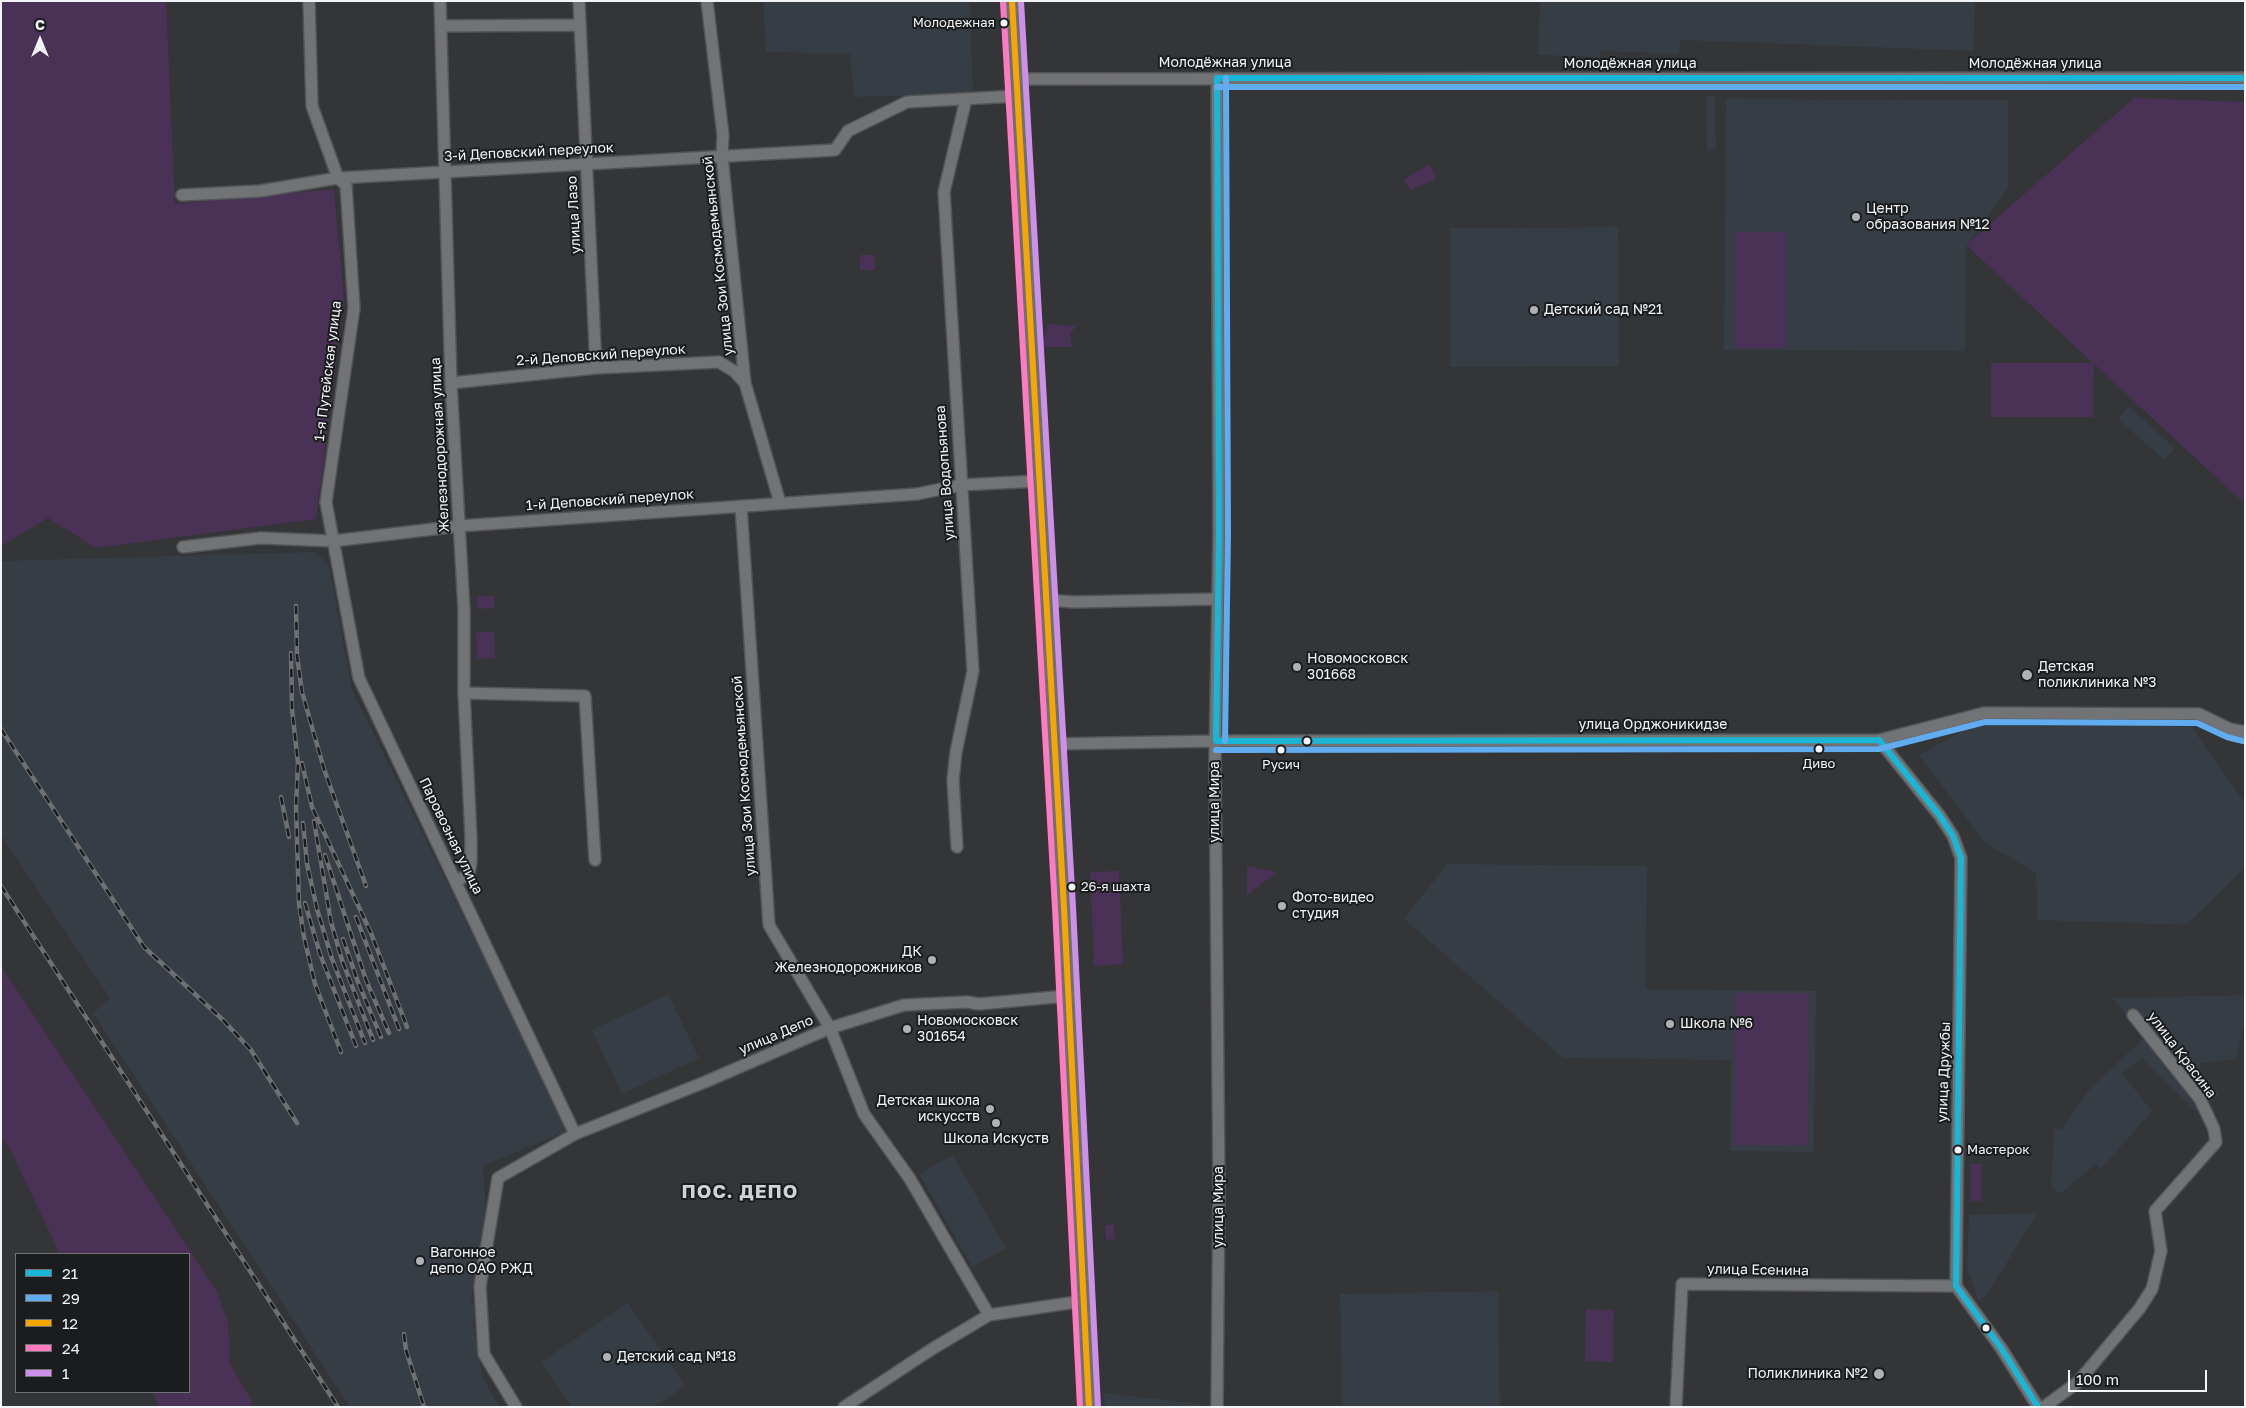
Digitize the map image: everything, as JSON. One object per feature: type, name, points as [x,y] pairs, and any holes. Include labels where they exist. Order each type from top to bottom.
[{"type":"main road","points":[[1012,1],[1089,1407]]},
{"type":"street","name":"1-я Путейская улица","points":[[309,1],[312,106],[338,178],[346,185],[354,308],[326,502],[333,541]]},
{"type":"street","name":"Железнодорожная улица","points":[[440,1],[451,383],[464,609],[464,693],[471,861],[468,874],[457,881]]},
{"type":"street","name":"улица Лазо","points":[[579,1],[596,368]]},
{"type":"street","name":"улица Зои Космодемьянской","points":[[708,1],[723,135],[722,156],[745,383],[780,503]]},
{"type":"street","points":[[440,26],[580,25]]},
{"type":"street","name":"улица Мира","points":[[1216,78],[1218,600],[1216,741],[1219,1187],[1217,1407]]},
{"type":"street","name":"Молодёжная улица","points":[[1016,79],[2245,78]]},
{"type":"street","points":[[966,99],[1017,96]]},
{"type":"street","name":"3-й Деповский переулок","points":[[182,195],[260,191],[338,178],[836,150],[848,131],[907,102],[966,99]]},
{"type":"street","name":"улица Водопьянова","points":[[957,847],[953,780],[956,752],[973,671],[944,192],[966,99]]},
{"type":"street","name":"2-й Деповский переулок","points":[[451,383],[596,368],[719,362],[734,371],[745,383]]},
{"type":"street","name":"1-й Деповский переулок","points":[[183,547],[261,538],[333,541],[459,526],[917,494],[961,485],[1038,481]]},
{"type":"street","name":"улица Зои Космодемьянской","points":[[741,506],[769,925],[830,1028]]},
{"type":"street","name":"Паровозная улица","points":[[333,541],[359,678],[457,881],[575,1134]]},
{"type":"street","points":[[1045,600],[1074,602],[1218,600]]},
{"type":"street","points":[[464,693],[585,696],[595,860]]},
{"type":"street","name":"улица Орджоникидзе","points":[[1054,744],[1216,741],[1879,740],[1984,713],[2199,714],[2230,729],[2245,732]]},
{"type":"street","name":"улица Дружбы","points":[[1879,740],[1908,779],[1940,816],[1953,836],[1962,858],[1956,1286]]},
{"type":"street","points":[[830,1028],[904,1005],[967,1002],[979,1004],[1067,996]]},
{"type":"street","name":"улица Красина","points":[[2044,1407],[2078,1382],[2140,1308],[2152,1289],[2161,1251],[2155,1211],[2216,1142],[2214,1129],[2200,1098],[2133,1016]]},
{"type":"street","name":"улица Депо","points":[[516,1407],[484,1354],[480,1286],[498,1178],[575,1134],[705,1082],[830,1028],[864,1114],[910,1179],[989,1315]]},
{"type":"street","name":"улица Есенина","points":[[1676,1407],[1682,1284],[1956,1286]]},
{"type":"street","points":[[1956,1286],[2001,1348],[2038,1407]]},
{"type":"street","points":[[844,1407],[932,1349],[989,1315],[1083,1302]]},
{"type":"shaded area","points":[[1,1],[166,1],[175,204],[334,189],[344,300],[316,519],[96,548],[48,518],[1,546]]},
{"type":"shaded area","points":[[763,1],[970,1],[973,94],[854,97],[850,54],[766,52]]},
{"type":"shaded area","points":[[1540,1],[1975,1],[1974,51],[1680,40],[1679,54],[1601,51],[1600,57],[1538,55]]},
{"type":"shaded area","points":[[1706,96],[1715,96],[1716,149],[1707,149]]},
{"type":"shaded area","points":[[2134,98],[2245,102],[2245,504],[2094,364],[2093,417],[1991,417],[1991,363],[2093,363],[1966,245]]},
{"type":"shaded area","name":"Центр образования №12","points":[[1726,99],[2008,100],[2008,188],[1966,246],[1965,351],[1724,350]]},
{"type":"shaded area","points":[[1430,164],[1436,179],[1411,190],[1403,180]]},
{"type":"shaded area","name":"Детский сад №21","points":[[1618,227],[1619,366],[1450,367],[1450,228]]},
{"type":"shaded area","points":[[1735,232],[1786,232],[1786,348],[1735,348]]},
{"type":"shaded area","points":[[860,255],[875,255],[875,270],[860,270]]},
{"type":"shaded area","points":[[1048,324],[1076,326],[1070,334],[1072,347],[1041,347]]},
{"type":"shaded area","points":[[2129,407],[2175,448],[2164,460],[2118,419]]},
{"type":"shaded area","points":[[315,552],[329,565],[352,690],[569,1130],[483,1166],[486,1215],[471,1299],[475,1310],[473,1323],[482,1375],[499,1407],[350,1407],[93,1013],[110,998],[1,835],[1,561]]},
{"type":"shaded area","points":[[477,596],[494,596],[494,608],[477,609]]},
{"type":"shaded area","points":[[476,632],[494,632],[495,658],[477,659]]},
{"type":"shaded area","points":[[1971,726],[2191,726],[2245,803],[2245,868],[2186,925],[2037,920],[2036,873],[1985,843],[1919,755]]},
{"type":"shaded area","name":"Школа №6","points":[[1447,864],[1647,866],[1646,989],[1816,991],[1814,1152],[1730,1151],[1731,1060],[1563,1058],[1404,919]]},
{"type":"shaded area","points":[[1247,866],[1277,872],[1247,895]]},
{"type":"shaded area","points":[[1119,871],[1123,964],[1094,966],[1090,872]]},
{"type":"shaded area","points":[[1,966],[216,1290],[228,1322],[230,1364],[252,1401],[249,1407],[159,1407],[153,1393],[190,1393],[190,1253],[58,1253],[9,1147],[1,1138]]},
{"type":"shaded area","points":[[1735,993],[1809,993],[1808,1145],[1734,1145]]},
{"type":"shaded area","points":[[668,994],[699,1058],[622,1094],[592,1030]]},
{"type":"shaded area","points":[[2245,995],[2245,1030],[2242,1030],[2236,1059],[2201,1063],[2200,1069],[2219,1094],[2196,1112],[2142,1058],[2122,1073],[2152,1111],[2101,1169],[2096,1164],[2060,1194],[2051,1186],[2054,1129],[2061,1129],[2089,1090],[2145,1037],[2112,998]]},
{"type":"shaded area","points":[[953,1155],[1006,1248],[972,1267],[919,1174]]},
{"type":"shaded area","points":[[1971,1164],[1981,1164],[1981,1201],[1971,1201]]},
{"type":"shaded area","points":[[2037,1213],[1988,1293],[1979,1301],[1967,1268],[1969,1215]]},
{"type":"shaded area","points":[[1114,1224],[1114,1239],[1106,1240],[1105,1225]]},
{"type":"shaded area","points":[[1498,1291],[1500,1407],[1342,1407],[1340,1294]]},
{"type":"shaded area","name":"Детский сад №18","points":[[628,1303],[685,1386],[654,1407],[572,1407],[541,1362]]},
{"type":"shaded area","points":[[1586,1309],[1614,1310],[1613,1362],[1585,1361]]},
{"type":"shaded area","points":[[1104,1393],[1201,1404],[1200,1407],[1105,1407]]},
{"type":"railway","points":[[296,606],[297,656],[302,692],[324,769],[366,886]]},
{"type":"railway","points":[[291,653],[292,709],[298,763],[296,806],[299,904],[304,937],[315,984],[341,1052]]},
{"type":"railway","points":[[1,729],[144,947],[223,1020],[251,1050],[297,1123]]},
{"type":"railway","points":[[302,763],[312,807],[371,933],[407,1027]]},
{"type":"railway","points":[[281,797],[289,837]]},
{"type":"railway","points":[[314,821],[331,922],[342,960],[373,1040]]},
{"type":"railway","points":[[303,823],[307,864],[317,909],[332,959],[365,1043]]},
{"type":"railway","points":[[325,855],[366,980],[389,1033]]},
{"type":"railway","points":[[1,886],[338,1407]]},
{"type":"railway","points":[[305,903],[320,954],[356,1046]]},
{"type":"railway","points":[[356,917],[399,1029]]},
{"type":"railway","points":[[343,939],[358,982],[381,1037]]},
{"type":"railway","points":[[404,1334],[406,1350],[424,1407]]},
{"type":"transit line","name":"12","points":[[1012,1],[1064,908],[1089,1407]]},
{"type":"transit line","name":"1","points":[[1021,1],[1073,907],[1098,1407]]},
{"type":"transit line","name":"24","points":[[1003,2],[1055,908],[1080,1407]]},
{"type":"transit line","name":"21","points":[[1217,78],[2245,78]]},
{"type":"transit line","name":"21","points":[[1216,741],[1219,534],[1217,78]]},
{"type":"transit line","name":"29","points":[[1225,741],[1228,534],[1226,78]]},
{"type":"transit line","name":"29","points":[[1217,87],[2245,87]]},
{"type":"transit line","name":"29","points":[[1216,750],[1879,749],[1985,722],[2197,723],[2227,737],[2243,741]]},
{"type":"transit line","name":"21","points":[[1879,740],[1940,816],[1953,836],[1961,858],[1956,1286],[2001,1348],[2038,1407]]},
{"type":"transit line","name":"21","points":[[1216,741],[1879,740]]},
{"type":"place","name":"Молодежная","points":[[1004,23]]},
{"type":"place","name":"Центр образования №12","points":[[1856,217]]},
{"type":"place","name":"Детский сад №21","points":[[1534,310]]},
{"type":"place","name":"Новомосковск 301668","points":[[1297,667]]},
{"type":"place","name":"Детская поликлиника №3","points":[[2027,675]]},
{"type":"place","name":"Диво","points":[[1819,749]]},
{"type":"place","name":"Русич","points":[[1281,750]]},
{"type":"place","name":"26-я шахта","points":[[1072,887]]},
{"type":"place","name":"Фото-видео студия","points":[[1282,906]]},
{"type":"place","name":"ДК Железнодорожников","points":[[932,960]]},
{"type":"place","name":"Школа №6","points":[[1670,1024]]},
{"type":"place","name":"Новомосковск 301654","points":[[907,1029]]},
{"type":"place","name":"Детская школа искусств","points":[[990,1109]]},
{"type":"place","name":"Школа Искуств","points":[[996,1123]]},
{"type":"place","name":"Мастерок","points":[[1958,1150]]},
{"type":"place","name":"Вагонное депо ОАО РЖД","points":[[420,1261]]},
{"type":"place","name":"Детский сад №18","points":[[607,1357]]},
{"type":"place","name":"Поликлиника №2","points":[[1879,1374]]},
{"type":"district","name":"ПОС. ДЕПО","points":[[740,1192]]}]
